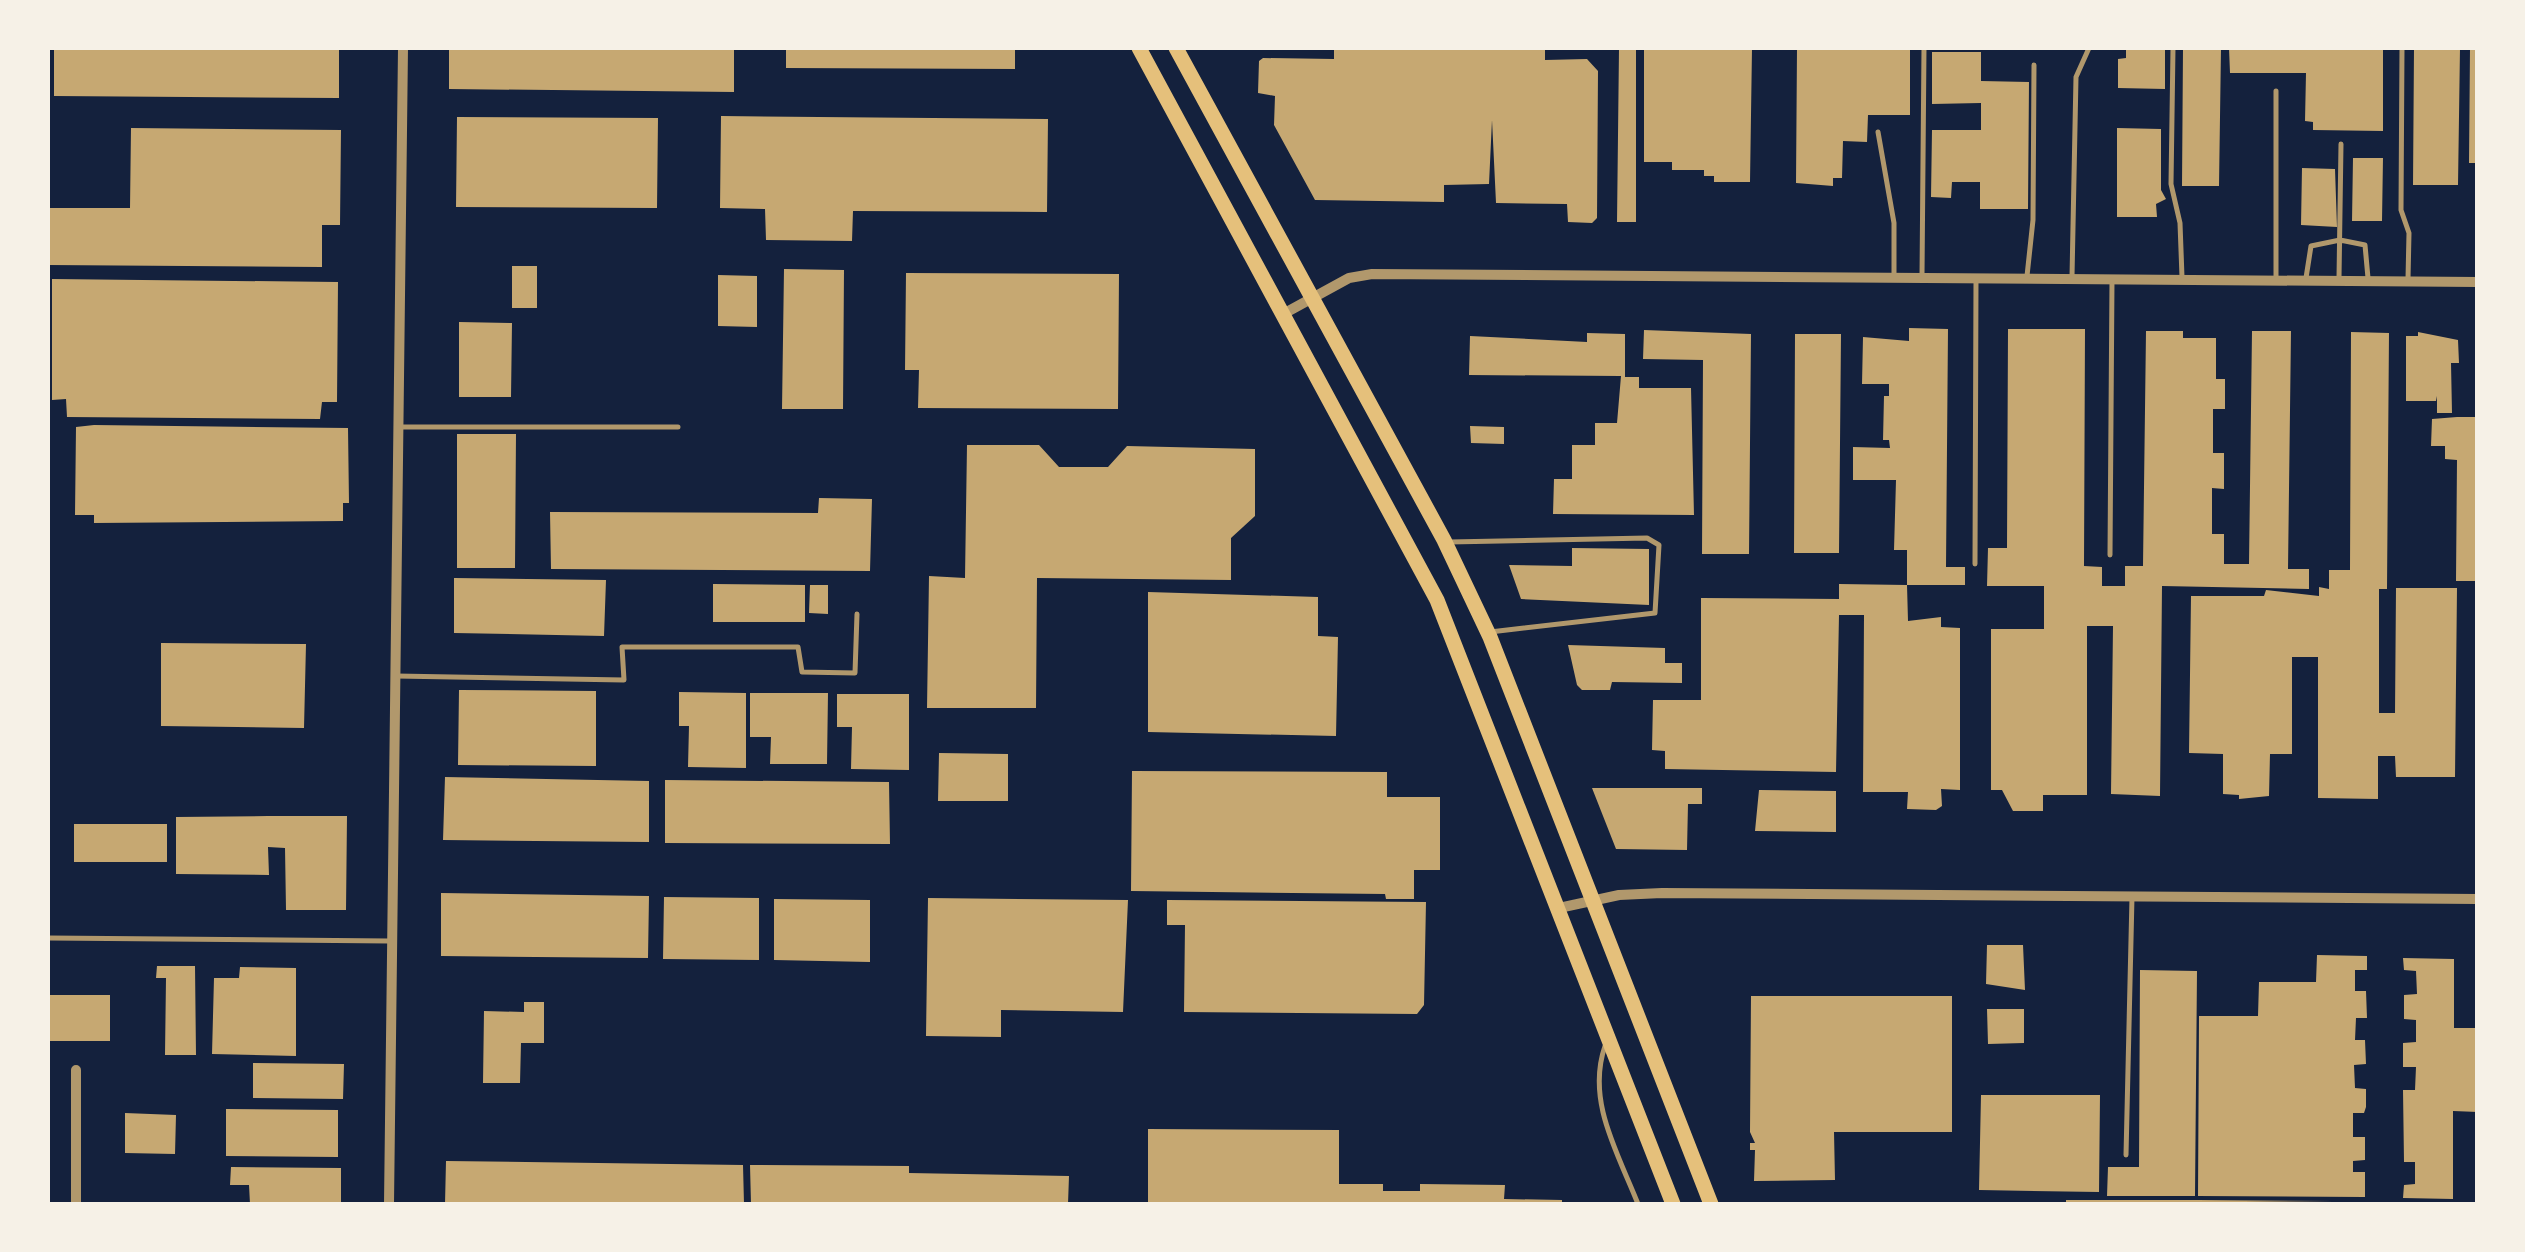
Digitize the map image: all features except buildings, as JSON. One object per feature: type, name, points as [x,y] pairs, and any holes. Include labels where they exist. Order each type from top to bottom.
[{"type":"highway","points":[[1139,48],[1437,600],[1673,1204]]},
{"type":"highway","points":[[1176,48],[1446,542],[1488,632],[1711,1204]]},
{"type":"street","points":[[389,1204],[403,48]]},
{"type":"street","points":[[1284,313],[1350,278],[1372,274],[2478,282]]},
{"type":"street","points":[[1559,908],[1593,900],[1662,893],[2478,899]]},
{"type":"street","points":[[76,1070],[76,1204]]},
{"type":"lane","points":[[1922,279],[1924,48]]},
{"type":"lane","points":[[2072,280],[2076,77],[2089,48]]},
{"type":"lane","points":[[2173,48],[2170,184],[2180,223],[2182,280]]},
{"type":"lane","points":[[2402,48],[2401,210],[2408,233],[2408,282]]},
{"type":"lane","points":[[2027,280],[2033,220],[2034,65]]},
{"type":"lane","points":[[2276,91],[2276,281]]},
{"type":"lane","points":[[1878,132],[1894,223],[1894,278]]},
{"type":"lane","points":[[2339,281],[2341,144]]},
{"type":"lane","points":[[2306,281],[2312,246],[2321,240],[2359,240],[2365,245],[2368,282]]},
{"type":"lane","points":[[1976,279],[1976,564]]},
{"type":"lane","points":[[2110,555],[2112,280]]},
{"type":"lane","points":[[399,427],[678,427]]},
{"type":"lane","points":[[1446,542],[1646,538],[1659,545],[1655,613],[1488,632]]},
{"type":"lane","points":[[396,676],[624,680],[622,647],[798,647],[802,672],[855,674],[857,614]]},
{"type":"lane","points":[[2126,1155],[2132,897]]},
{"type":"lane","points":[[48,938],[392,941]]},
{"type":"lane","points":[[1608,1036],[1596,1070],[1597,1092],[1638,1204]]}]
